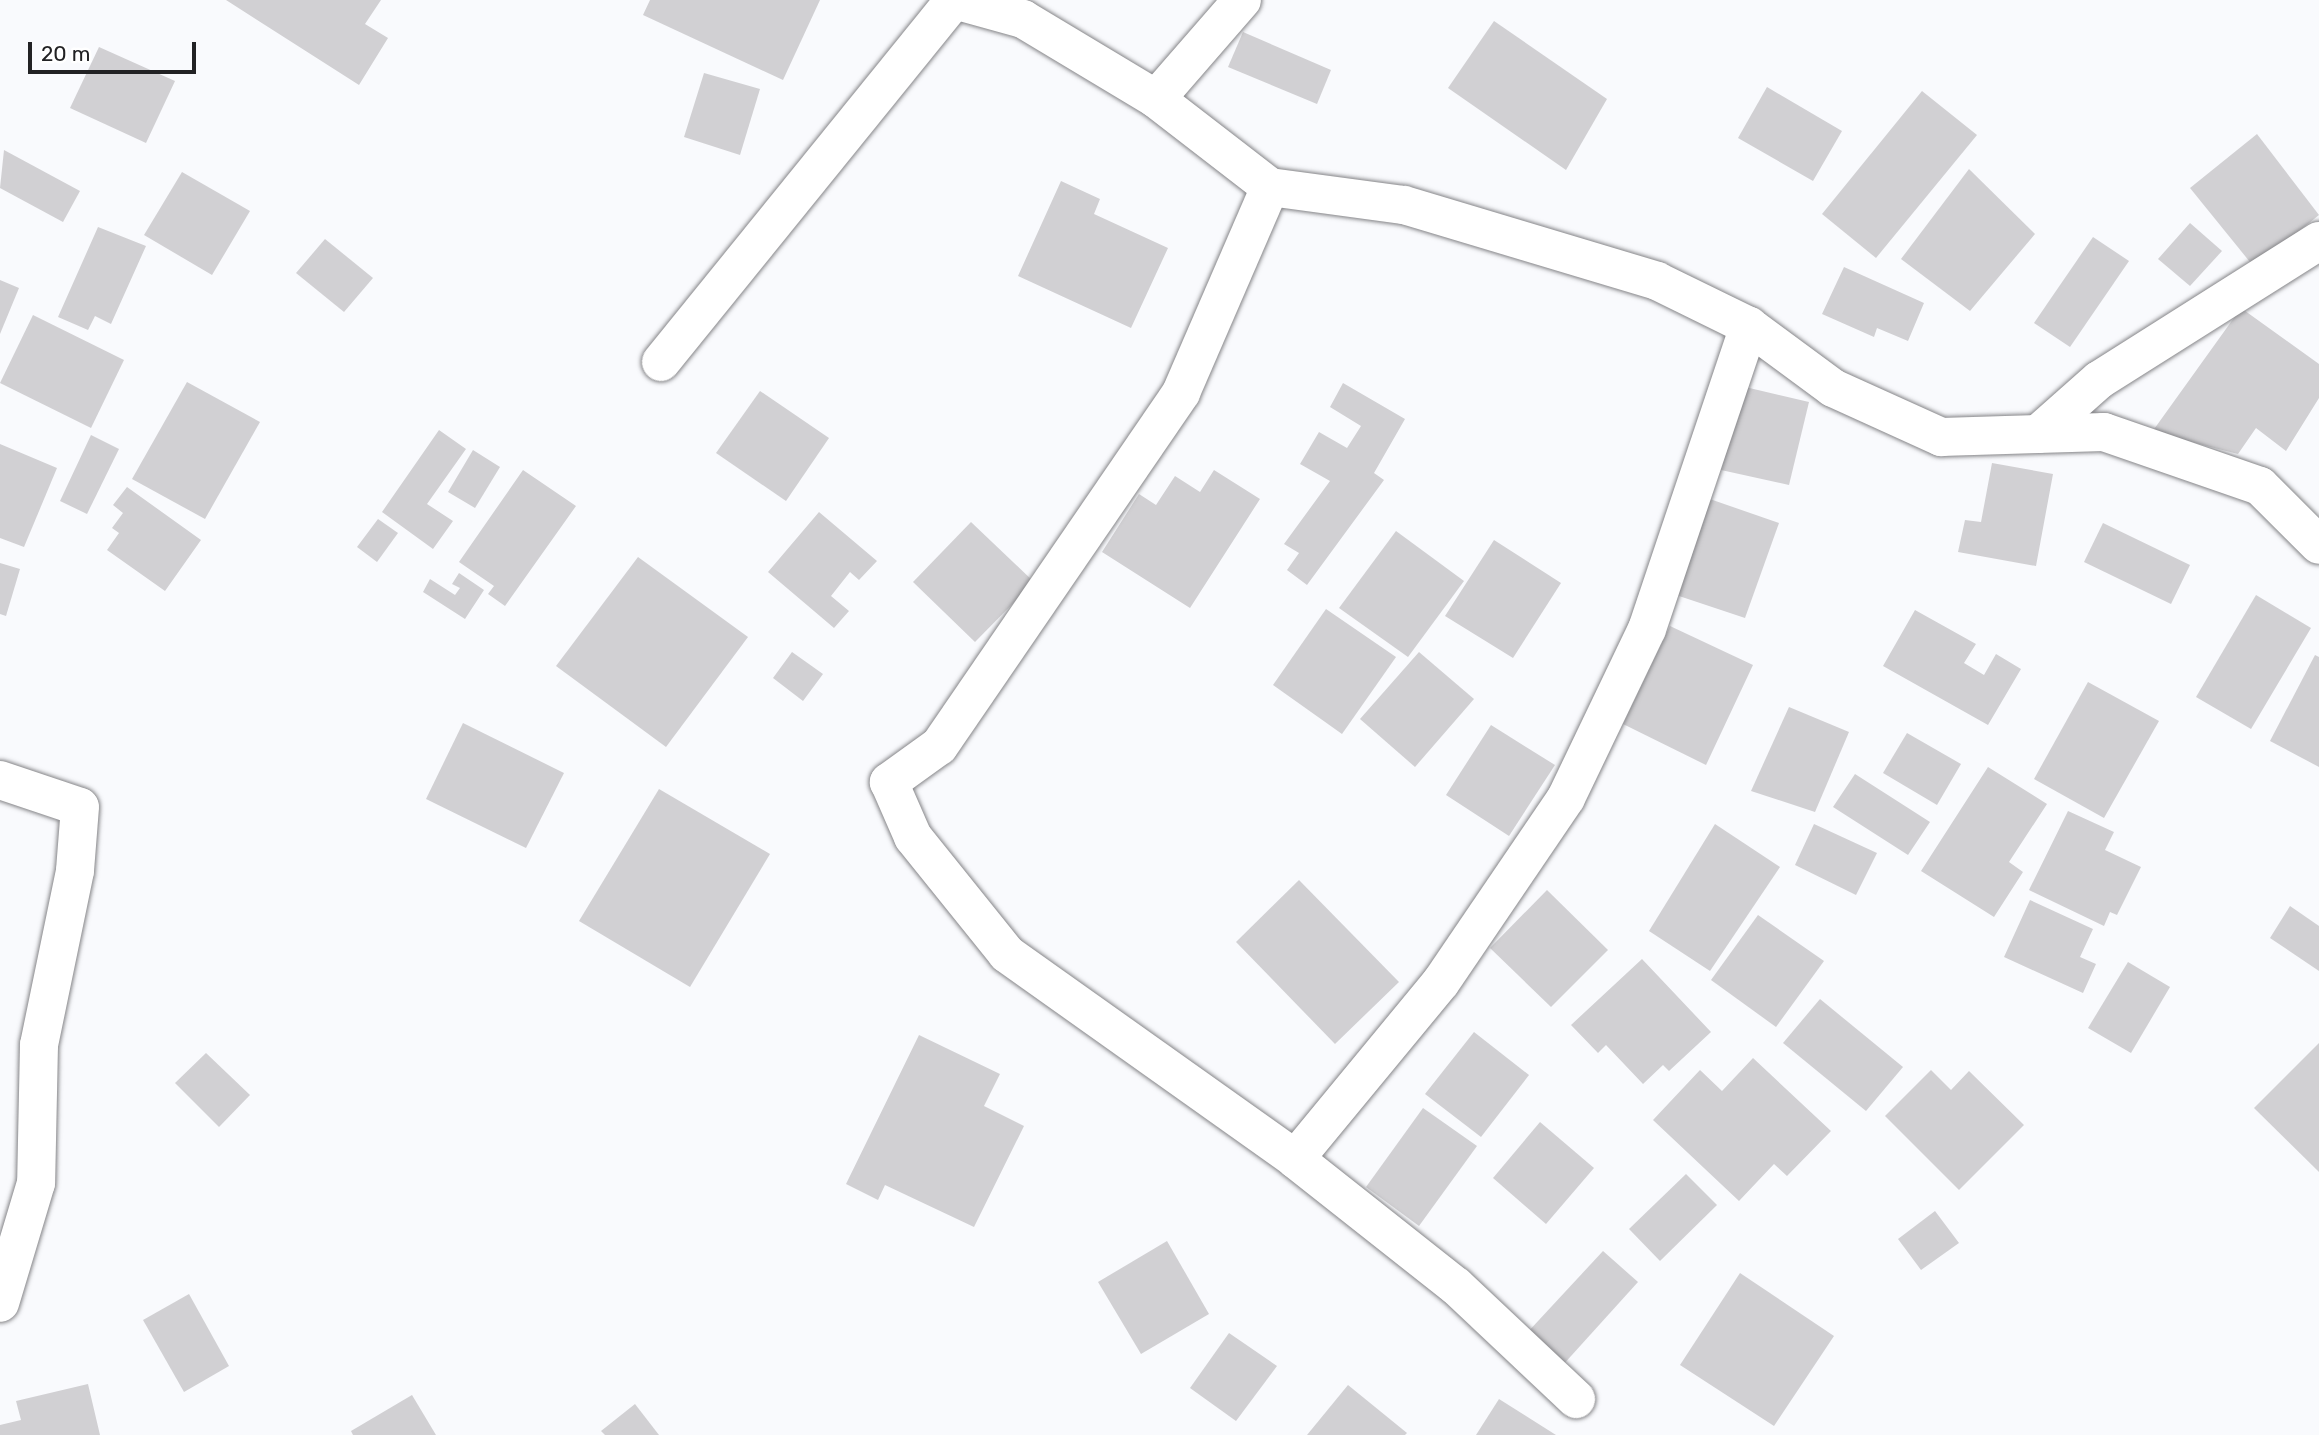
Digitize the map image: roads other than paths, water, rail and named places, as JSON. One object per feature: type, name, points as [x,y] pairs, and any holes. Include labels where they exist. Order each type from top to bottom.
[{"type":"street","points":[[661,362],[954,0],[1023,19],[1156,99],[1270,187],[1404,205],[1657,281],[1749,326],[1833,388],[1941,437],[2104,432],[2260,486],[2319,545]]},
{"type":"street","points":[[1156,99],[1242,0]]},
{"type":"street","points":[[1270,187],[1181,393],[939,746],[889,782],[913,837],[1007,954],[1296,1159],[1456,1286],[1576,1399]]},
{"type":"street","points":[[2038,435],[2099,380],[2319,241]]},
{"type":"street","points":[[1296,1159],[1441,982],[1566,798],[1647,629],[1749,326]]},
{"type":"street","points":[[0,780],[80,807],[75,871],[39,1045],[36,1183],[0,1303]]}]
